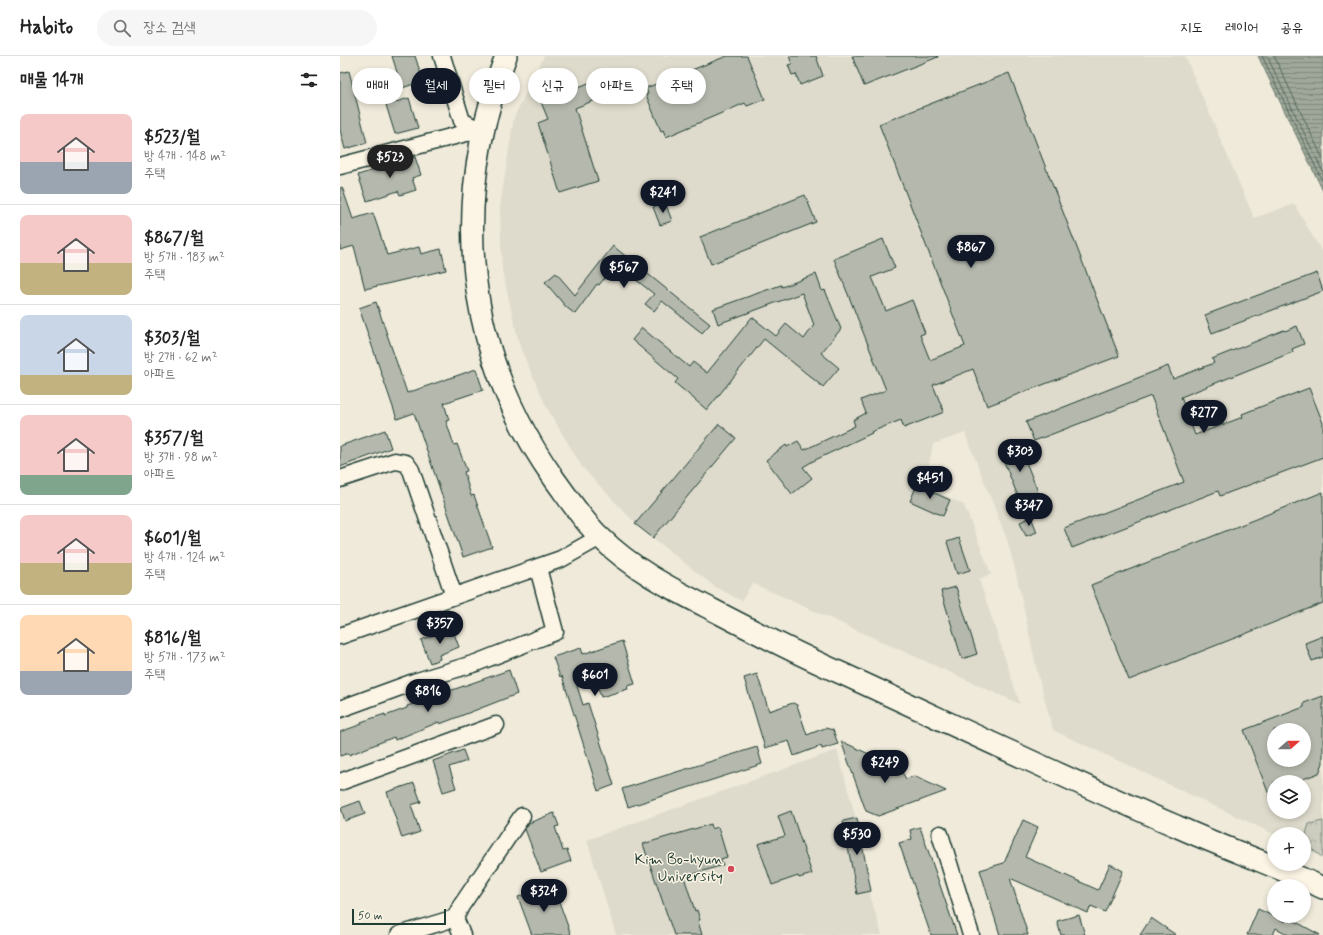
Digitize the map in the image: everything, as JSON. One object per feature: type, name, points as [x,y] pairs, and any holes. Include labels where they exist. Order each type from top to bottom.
[{"type":"main road","points":[[506,56],[493,89],[478,152],[472,220],[477,298],[487,340],[502,384],[538,455],[569,499],[600,537],[651,578],[782,647],[1175,826],[1323,888]]},
{"type":"street","points":[[442,56],[462,121],[483,132]]},
{"type":"street","points":[[340,166],[466,133],[483,132]]},
{"type":"street","points":[[340,479],[395,461],[406,462],[411,470],[454,596]]},
{"type":"street","points":[[340,636],[561,560],[600,537]]},
{"type":"street","points":[[340,709],[414,682],[476,662],[554,632],[538,568]]},
{"type":"street","points":[[340,782],[496,725]]},
{"type":"street","points":[[462,935],[456,918],[461,906],[522,816]]},
{"type":"street","points":[[940,834],[971,935]]},
{"type":"street","points":[[399,935],[456,918]]},
{"type":"shaded area","points":[[544,56],[1185,56],[1254,218],[1294,204],[1323,254],[1323,857],[1311,851],[1311,827],[1267,827],[1267,831],[1053,730],[1038,675],[1016,573],[1007,539],[965,433],[933,444],[925,485],[964,505],[991,574],[979,579],[1020,704],[752,583],[742,601],[714,586],[638,526],[582,467],[546,406],[520,347],[502,270],[500,207],[514,117],[528,89],[528,104],[578,104],[578,68],[538,68]]},
{"type":"shaded area","name":"Kim Bo-hyun University","points":[[837,750],[861,837],[871,899],[882,935],[616,935],[587,840]]},
{"type":"green space","points":[[1323,821],[1323,858],[1311,849],[1311,827],[1308,827],[1309,824]]},
{"type":"water","points":[[1258,56],[1323,56],[1323,191]]},
{"type":"building","points":[[392,56],[415,56],[419,68],[411,68],[411,85],[403,88],[403,68],[396,68]]},
{"type":"building","points":[[727,56],[747,56],[765,99],[747,106],[745,103],[666,137],[663,130],[661,131],[648,100],[648,87],[656,84],[656,104],[706,104],[706,68],[697,68]]},
{"type":"building","points":[[789,56],[816,56],[823,76],[800,85],[796,74],[792,75],[788,65],[792,64]]},
{"type":"building","points":[[852,56],[938,56],[938,57],[864,86]]},
{"type":"building","points":[[349,71],[352,83],[352,104],[357,104],[367,143],[345,149],[340,130],[340,73]]},
{"type":"building","points":[[1009,73],[1119,356],[987,406],[973,369],[933,385],[944,412],[904,428],[901,420],[871,432],[872,433],[813,461],[803,467],[812,478],[792,494],[766,460],[786,445],[787,447],[798,441],[804,450],[855,426],[853,420],[866,413],[861,400],[886,390],[834,259],[883,239],[895,268],[872,277],[886,311],[912,300],[925,333],[920,335],[930,360],[965,346],[879,124]]},
{"type":"building","points":[[586,84],[586,104],[575,108],[598,181],[560,193],[538,123],[548,119],[542,104],[578,104],[578,87]]},
{"type":"building","points":[[409,98],[418,128],[395,134],[386,105],[403,104],[403,100]]},
{"type":"building","points":[[415,157],[421,175],[412,178],[416,190],[400,195],[398,191],[367,201],[358,175]]},
{"type":"building","points":[[342,187],[353,219],[373,213],[387,255],[419,247],[421,254],[441,249],[446,270],[365,289],[354,246],[340,250],[340,188]]},
{"type":"building","points":[[805,195],[816,222],[711,264],[700,237]]},
{"type":"building","points":[[665,202],[672,221],[660,225],[653,207]]},
{"type":"building","points":[[613,246],[710,324],[702,333],[662,301],[654,311],[645,304],[654,294],[616,264],[599,285],[597,284],[575,314],[566,307],[545,282],[556,273],[575,295]]},
{"type":"building","points":[[1317,273],[1323,291],[1212,333],[1205,315]]},
{"type":"building","points":[[816,274],[822,291],[825,290],[841,329],[821,353],[839,368],[823,387],[764,339],[707,410],[675,383],[678,379],[632,340],[642,328],[689,367],[693,362],[707,373],[752,317],[776,336],[786,324],[804,339],[814,325],[802,293],[718,324],[713,309],[781,285],[782,287]]},
{"type":"building","points":[[376,302],[407,393],[476,369],[483,390],[444,403],[449,420],[446,421],[454,445],[457,444],[467,471],[464,472],[471,496],[474,495],[492,547],[463,557],[414,413],[397,419],[359,308]]},
{"type":"building","points":[[1297,326],[1304,344],[1292,349],[1293,352],[1181,397],[1195,435],[1243,417],[1242,414],[1309,388],[1323,423],[1323,457],[1220,496],[1218,491],[1072,548],[1064,528],[1184,482],[1151,396],[1034,441],[1026,422],[1168,366],[1173,379],[1214,363],[1212,359]]},
{"type":"building","points":[[719,424],[736,438],[653,538],[635,524]]},
{"type":"building","points":[[385,430],[391,448],[340,467],[340,446]]},
{"type":"building","points":[[1020,447],[1038,492],[1019,499],[1001,454]]},
{"type":"building","points":[[917,485],[950,500],[943,516],[910,501]]},
{"type":"building","points":[[1323,492],[1323,603],[1129,680],[1091,585]]},
{"type":"building","points":[[1031,517],[1037,532],[1026,536],[1020,522]]},
{"type":"building","points":[[959,538],[970,570],[957,574],[947,542]]},
{"type":"building","points":[[956,587],[977,654],[962,659],[941,591]]},
{"type":"building","points":[[452,628],[459,647],[439,655],[440,659],[430,663],[421,640]]},
{"type":"building","points":[[1323,636],[1323,657],[1312,661],[1305,643]]},
{"type":"building","points":[[622,641],[635,684],[627,686],[628,689],[601,697],[591,667],[573,673],[583,705],[588,703],[614,785],[598,791],[562,676],[560,677],[553,657],[581,648],[583,654]]},
{"type":"building","points":[[509,670],[517,694],[440,724],[439,722],[395,740],[394,737],[349,755],[349,753],[340,756],[340,732],[362,724],[361,722],[385,714],[385,716],[407,708],[407,706]]},
{"type":"building","points":[[757,674],[769,711],[793,703],[797,705],[807,735],[825,728],[833,730],[838,744],[822,749],[821,746],[794,756],[789,741],[765,748],[744,678]]},
{"type":"building","points":[[1323,696],[1323,763],[1319,773],[1311,776],[1267,775],[1267,789],[1244,730],[1304,707],[1304,703]]},
{"type":"building","points":[[841,741],[871,755],[875,764],[882,763],[889,773],[895,774],[902,772],[906,779],[914,776],[946,791],[878,816],[866,811]]},
{"type":"building","points":[[757,747],[762,764],[628,807],[622,789]]},
{"type":"building","points":[[463,750],[467,761],[449,767],[456,788],[443,792],[433,761]]},
{"type":"building","points":[[414,783],[421,802],[411,805],[420,832],[402,838],[387,792]]},
{"type":"building","points":[[360,801],[365,814],[345,821],[341,808]]},
{"type":"building","points":[[791,811],[812,874],[799,878],[798,876],[772,885],[758,844],[785,836],[778,816]]},
{"type":"building","points":[[554,813],[559,826],[555,827],[563,851],[567,850],[571,861],[541,872],[525,829],[529,823]]},
{"type":"building","points":[[857,818],[871,891],[857,894],[843,821]]},
{"type":"building","points":[[1023,820],[1038,827],[1025,857],[1098,890],[1110,864],[1123,871],[1105,912],[1091,906],[1088,913],[1010,878],[1028,935],[1000,935],[980,870],[1004,863]]},
{"type":"building","points":[[711,824],[712,829],[718,827],[727,857],[721,859],[723,865],[684,877],[695,911],[697,910],[702,935],[674,935],[643,844]]},
{"type":"building","points":[[920,827],[957,935],[931,935],[899,843],[912,839],[910,830]]},
{"type":"building","points":[[553,885],[571,935],[532,935],[518,897]]},
{"type":"building","points":[[1258,909],[1267,913],[1267,923],[1298,923],[1320,935],[1289,935],[1276,928],[1273,935],[1247,935]]},
{"type":"building","points":[[1079,915],[1085,935],[1061,935],[1057,921]]},
{"type":"building","points":[[1151,918],[1176,935],[1140,935]]},
{"type":"place","name":"Kim Bo-hyun University","points":[[731,869]]}]
